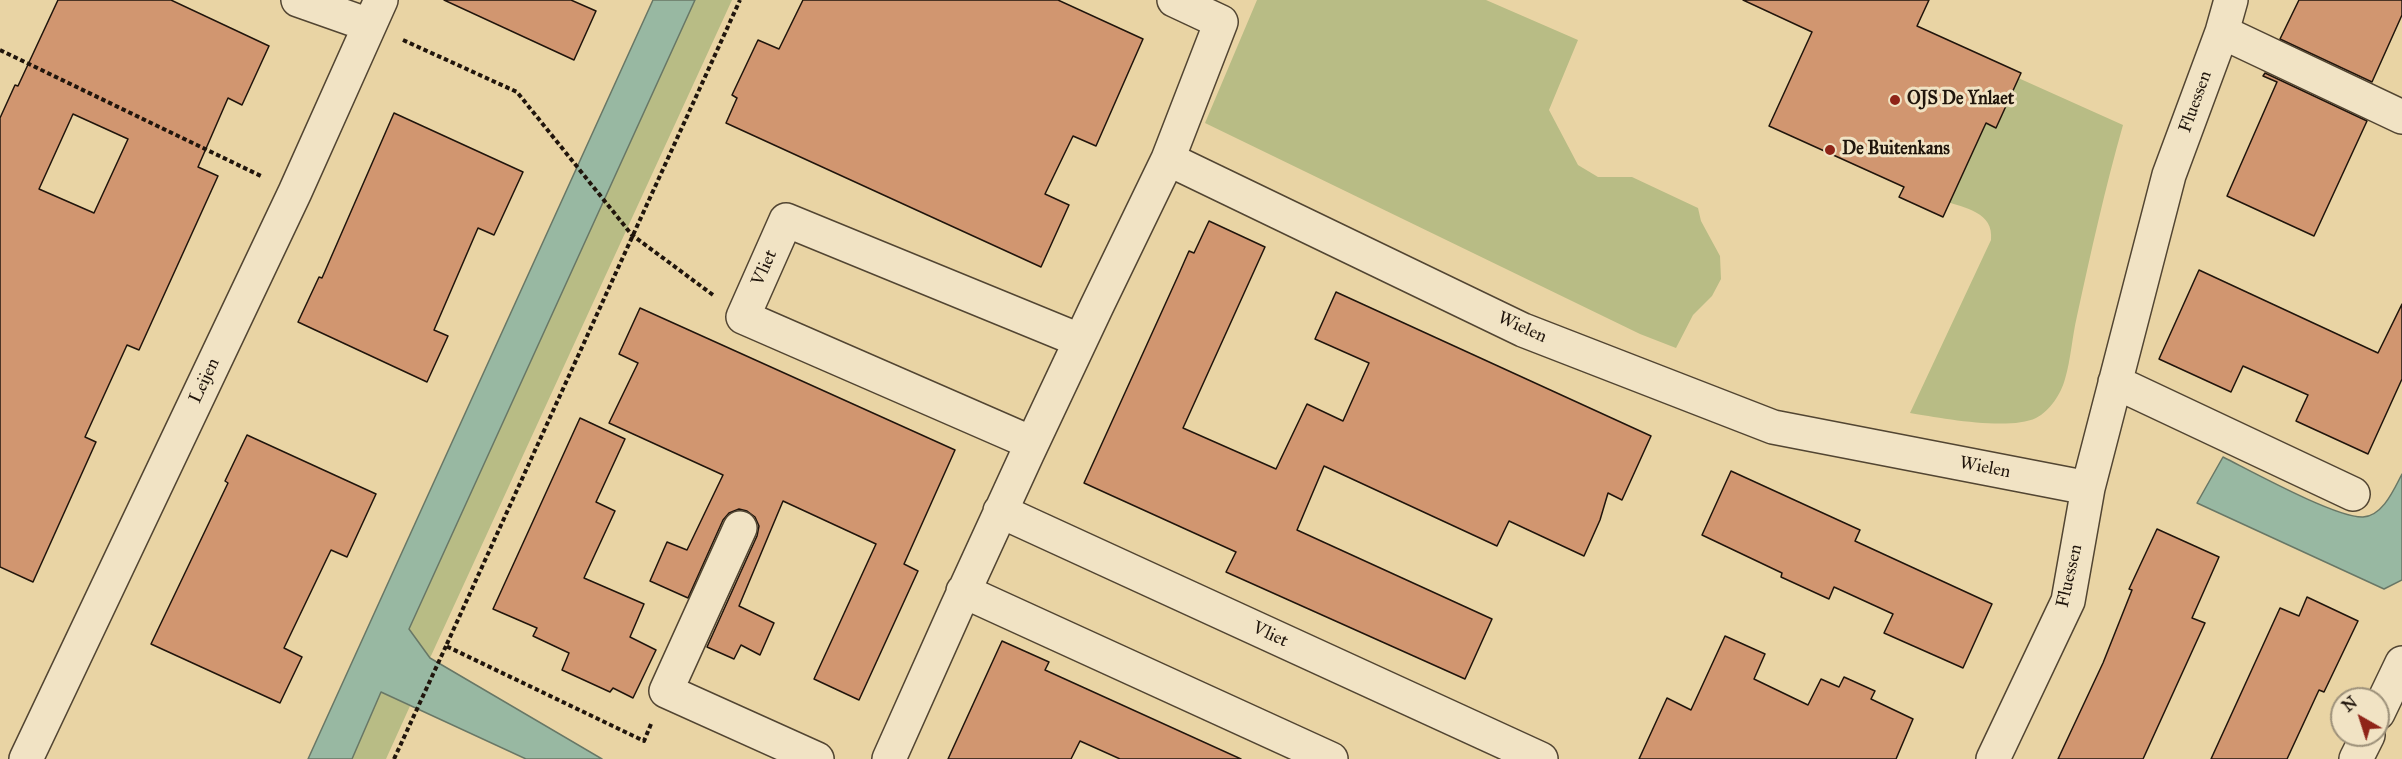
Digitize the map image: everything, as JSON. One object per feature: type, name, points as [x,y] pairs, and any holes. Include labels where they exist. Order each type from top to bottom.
[{"type":"street","points":[[298,0],[375,12]]},
{"type":"street","points":[[889,759],[963,591],[1079,340],[1168,159],[1221,22],[1174,0]]},
{"type":"street","name":"Fluessen","points":[[1993,759],[2068,601],[2088,488],[2169,175],[2222,32],[2231,0]]},
{"type":"street","name":"Leijen","points":[[26,759],[295,192],[375,12]]},
{"type":"street","points":[[2222,32],[2402,117]]},
{"type":"street","name":"Wielen","points":[[1168,159],[1523,330],[1773,427],[2088,488]]},
{"type":"street","name":"Vliet","points":[[743,317],[786,220],[1079,340]]},
{"type":"street","points":[[743,317],[1032,443]]},
{"type":"street","points":[[2115,382],[2353,494]]},
{"type":"street","name":"Vliet","points":[[1000,511],[1541,759]]},
{"type":"street","points":[[740,528],[666,691],[817,759]]},
{"type":"street","points":[[963,591],[1331,759]]},
{"type":"street","points":[[2390,688],[2402,663]]},
{"type":"path","points":[[394,759],[740,0]]},
{"type":"path","points":[[375,12],[517,92],[632,235],[743,317]]},
{"type":"path","points":[[0,50],[295,192]]},
{"type":"path","points":[[446,646],[644,741],[666,691]]},
{"type":"green space","points":[[695,0],[732,0],[430,658],[414,650],[409,629]]},
{"type":"green space","points":[[1257,0],[1486,0],[1578,40],[1549,110],[1578,165],[1598,177],[1632,177],[1698,208],[1701,221],[1720,256],[1721,279],[1712,296],[1693,315],[1676,348],[1640,334],[1205,123]]},
{"type":"green space","points":[[2016,77],[2123,125],[2093,244],[2065,379],[2058,396],[2050,407],[2036,418],[2024,422],[1974,422],[1910,413],[1991,240],[1991,231],[1983,217],[1969,209],[1944,201],[1989,96]]},
{"type":"green space","points":[[381,692],[410,706],[386,759],[352,759]]},
{"type":"shaded area","points":[[653,0],[695,0],[409,629],[430,658],[602,759],[526,759],[381,692],[352,759],[308,759]]},
{"type":"shaded area","points":[[2223,457],[2314,502],[2350,515],[2363,517],[2382,507],[2402,474],[2402,580],[2384,589],[2197,503]]},
{"type":"building","points":[[58,0],[171,0],[269,46],[242,105],[228,98],[198,167],[218,176],[139,350],[127,345],[85,437],[96,442],[33,582],[0,567],[0,118],[15,85],[18,86]],"holes":[[[73,114],[128,139],[94,213],[39,189]]]},
{"type":"building","points":[[444,0],[571,0],[596,11],[574,60]]},
{"type":"building","points":[[803,0],[1058,0],[1143,39],[1096,146],[1073,136],[1045,194],[1069,205],[1041,267],[726,123],[737,98],[732,95],[758,40],[779,49]]},
{"type":"building","name":"OJS De Ynlaet","points":[[1743,0],[1929,0],[1917,26],[2021,73],[1996,128],[1986,123],[1943,217],[1899,197],[1904,187],[1769,126],[1812,32]]},
{"type":"building","points":[[2299,0],[2402,0],[2402,15],[2372,82],[2280,39]]},
{"type":"building","points":[[2265,73],[2367,121],[2314,236],[2227,196],[2277,82],[2263,76]]},
{"type":"building","points":[[394,113],[523,172],[494,235],[478,228],[434,330],[448,336],[427,382],[298,322],[319,277],[322,278]]},
{"type":"building","points":[[1209,221],[1265,247],[1183,428],[1276,469],[1307,404],[1343,421],[1369,363],[1315,339],[1336,292],[1651,436],[1622,500],[1608,493],[1600,520],[1584,556],[1509,521],[1497,546],[1324,466],[1297,530],[1492,619],[1465,679],[1226,572],[1236,552],[1084,483],[1189,251],[1194,253]]},
{"type":"building","points":[[2199,270],[2378,353],[2402,304],[2402,379],[2368,454],[2296,421],[2308,395],[2243,366],[2231,392],[2159,359]]},
{"type":"building","points":[[640,308],[955,450],[904,564],[918,571],[859,700],[814,679],[876,544],[783,501],[739,606],[774,623],[760,655],[741,645],[734,659],[707,647],[757,536],[759,526],[755,517],[747,511],[739,509],[729,513],[723,520],[688,598],[650,581],[667,542],[687,550],[723,475],[609,423],[638,363],[619,354]]},
{"type":"building","points":[[580,418],[625,439],[596,502],[615,511],[584,578],[644,604],[630,637],[656,650],[633,698],[613,688],[610,692],[562,670],[569,653],[533,636],[537,628],[493,609]]},
{"type":"building","points":[[247,435],[376,494],[347,557],[331,550],[284,648],[302,657],[280,703],[151,644],[228,483],[225,481]]},
{"type":"building","points":[[1731,471],[1860,530],[1855,541],[1992,604],[1963,668],[1884,633],[1893,614],[1834,587],[1829,599],[1781,577],[1782,573],[1702,535]]},
{"type":"building","points":[[2157,529],[2219,557],[2192,618],[2205,623],[2143,759],[2058,759],[2103,663],[2132,590],[2129,589]]},
{"type":"building","points":[[2307,597],[2358,621],[2324,692],[2319,690],[2287,759],[2211,759],[2280,608],[2299,616]]},
{"type":"building","points":[[1725,636],[1765,654],[1754,679],[1808,705],[1821,679],[1839,687],[1844,677],[1875,691],[1871,699],[1913,719],[1896,759],[1639,759],[1667,698],[1691,710]]},
{"type":"building","points":[[1002,641],[1049,662],[1045,670],[1241,759],[1120,759],[1080,741],[1071,759],[948,759]]},
{"type":"place","name":"OJS De Ynlaet","points":[[1895,100]]},
{"type":"place","name":"De Buitenkans","points":[[1830,150]]}]
